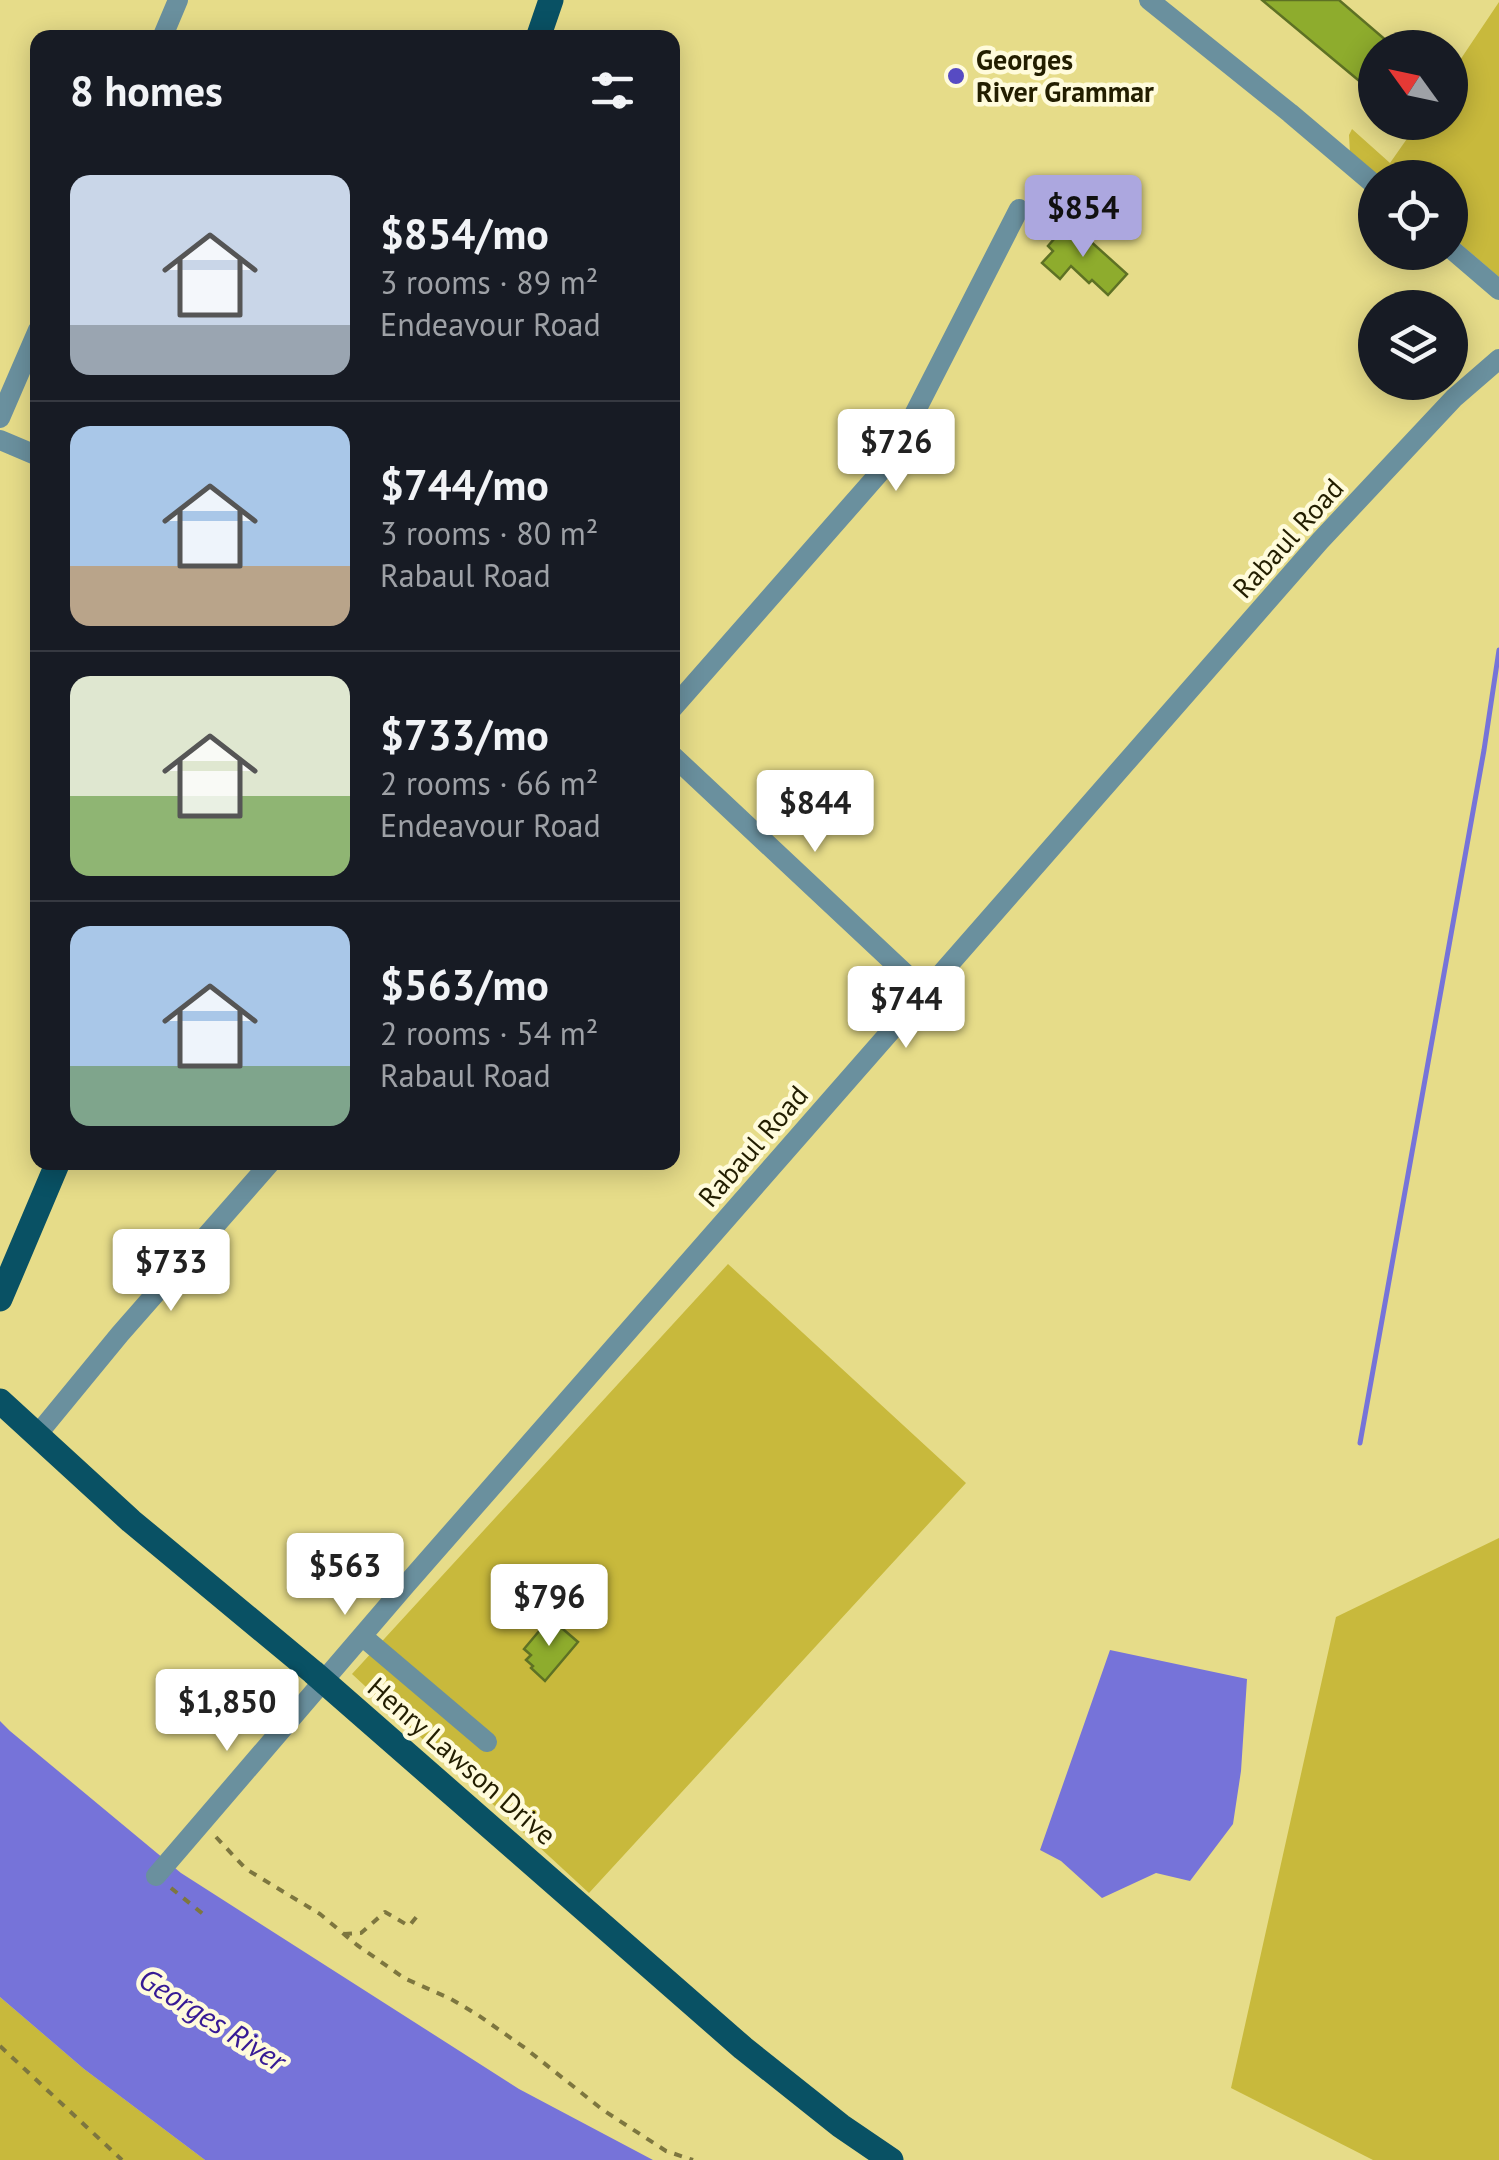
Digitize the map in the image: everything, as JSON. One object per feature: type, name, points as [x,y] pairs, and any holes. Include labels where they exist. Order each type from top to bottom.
[{"type":"main road","points":[[541,30],[551,0]]},
{"type":"main road","points":[[0,1299],[55,1170]]},
{"type":"main road","name":"Henry Lawson Drive","points":[[0,1401],[131,1521],[323,1681],[743,2048],[890,2160]]},
{"type":"street","points":[[165,30],[178,0]]},
{"type":"street","points":[[1149,0],[1358,171]]},
{"type":"street","points":[[680,700],[882,470],[1018,209]]},
{"type":"street","points":[[1468,263],[1499,290]]},
{"type":"street","points":[[0,418],[30,349]]},
{"type":"street","name":"Rabaul Road","points":[[164,1882],[180,1847],[323,1681],[1320,541],[1454,398],[1499,359]]},
{"type":"street","points":[[0,440],[30,453]]},
{"type":"street","points":[[680,762],[925,992]]},
{"type":"street","points":[[37,1435],[264,1170]]},
{"type":"street","points":[[362,1636],[488,1742]]},
{"type":"path","points":[[202,1823],[246,1869],[320,1914],[404,1978],[451,1999],[494,2026],[603,2110],[666,2151],[693,2160]]},
{"type":"path","points":[[164,1882],[200,1912]]},
{"type":"path","points":[[344,1934],[366,1931],[385,1912],[409,1926],[418,1915]]},
{"type":"path","points":[[0,2046],[122,2160]]},
{"type":"shaded area","points":[[1499,2],[1499,277],[1468,250],[1468,160],[1392,160],[1406,140],[1468,140],[1468,48]]},
{"type":"shaded area","points":[[1352,129],[1358,140],[1364,140],[1387,160],[1359,160],[1350,153]]},
{"type":"shaded area","points":[[728,1264],[966,1483],[589,1893],[352,1674]]},
{"type":"shaded area","points":[[1499,1538],[1499,2160],[1373,2160],[1231,2088],[1336,1617]]},
{"type":"shaded area","points":[[0,1997],[84,2069],[205,2160],[0,2160]]},
{"type":"water","points":[[1110,1650],[1247,1679],[1233,1824],[1190,1881],[1156,1873],[1102,1898],[1061,1861],[1040,1850]]},
{"type":"water","name":"Georges River","points":[[0,1721],[181,1873],[519,2089],[653,2160],[205,2160],[84,2069],[0,1997]]},
{"type":"building","points":[[1262,0],[1339,0],[1374,30],[1358,30],[1358,80]]},
{"type":"building","points":[[1069,222],[1127,274],[1108,295],[1071,266],[1060,279],[1042,263],[1053,251],[1048,246]]},
{"type":"building","points":[[550,1618],[578,1642],[545,1681],[531,1668],[526,1660],[531,1655],[524,1649]]},
{"type":"waterway","points":[[1360,1443],[1499,650]]},
{"type":"place","name":"Georges River Grammar","points":[[956,76]]}]
